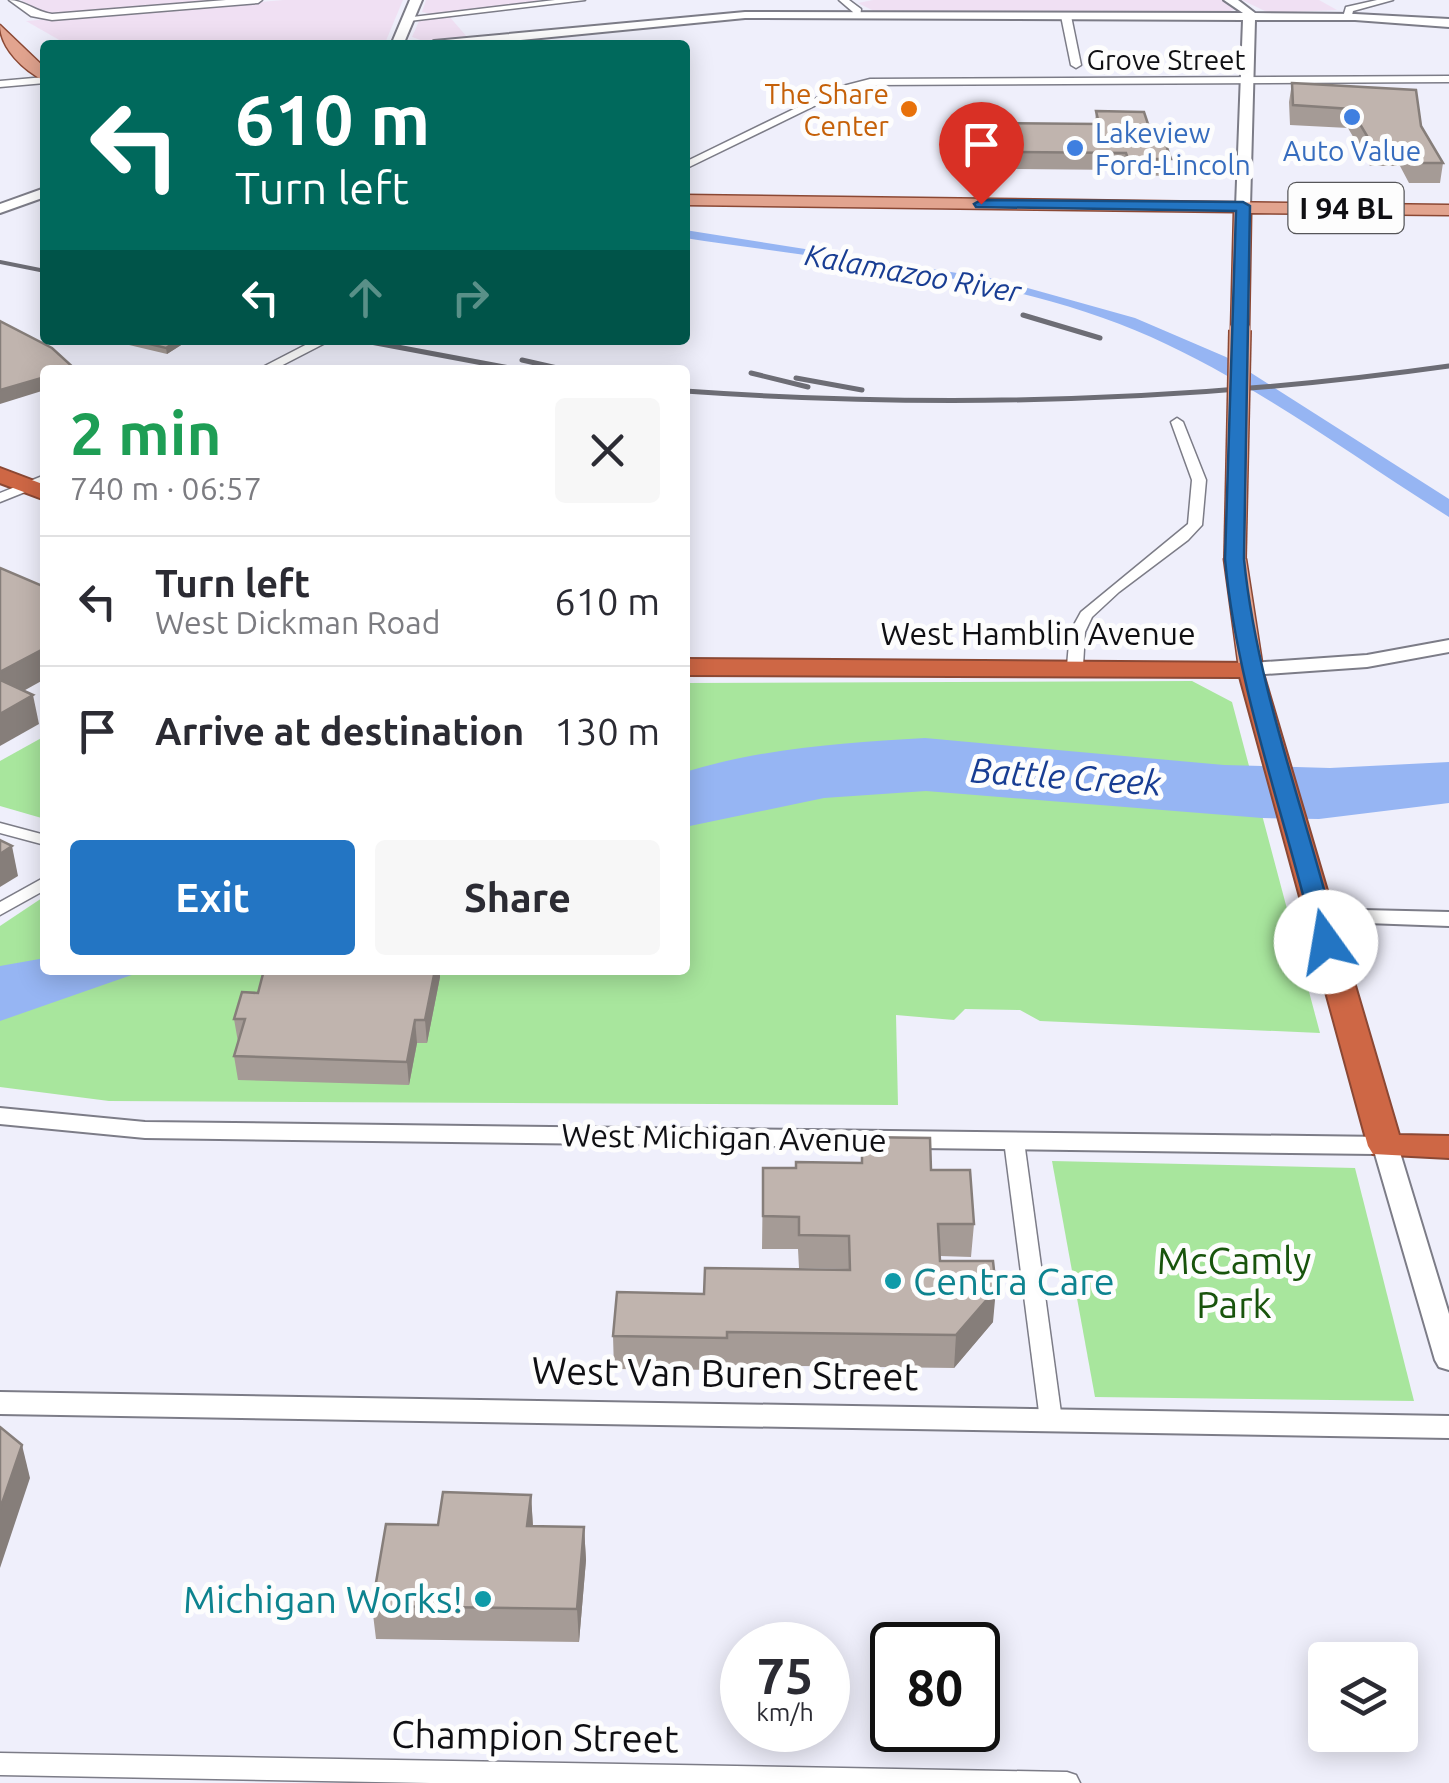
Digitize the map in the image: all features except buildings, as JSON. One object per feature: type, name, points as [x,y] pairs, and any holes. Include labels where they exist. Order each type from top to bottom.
[{"type":"highway","points":[[0,475],[40,486]]},
{"type":"highway","name":"West Hamblin Avenue","points":[[690,668],[1251,669]]},
{"type":"highway","points":[[1251,669],[1385,1146]]},
{"type":"highway","name":"West Michigan Avenue","points":[[1385,1146],[1449,1147]]},
{"type":"main road","points":[[0,28],[6,43],[40,74]]},
{"type":"main road","name":"I 94 BL","points":[[690,200],[1449,210]]},
{"type":"main road","points":[[1243,206],[1235,559],[1251,669]]},
{"type":"street","points":[[13,0],[41,16],[256,0]]},
{"type":"street","points":[[398,40],[416,0]]},
{"type":"street","points":[[408,18],[580,0]]},
{"type":"street","points":[[846,0],[858,11],[857,15]]},
{"type":"street","points":[[1230,0],[1249,11],[1243,206]]},
{"type":"street","points":[[1348,16],[1350,8],[1389,0]]},
{"type":"street","points":[[481,40],[755,15],[1348,16],[1449,23]]},
{"type":"street","points":[[1066,16],[1076,65]]},
{"type":"street","points":[[1,84],[40,79]]},
{"type":"street","name":"Grove Street","points":[[690,164],[842,88],[882,81],[1449,79]]},
{"type":"street","points":[[0,209],[40,194]]},
{"type":"street","points":[[273,365],[315,345]]},
{"type":"street","points":[[1075,666],[1078,629],[1087,611],[1187,535],[1195,524],[1199,480],[1177,422]]},
{"type":"street","points":[[0,498],[40,486]]},
{"type":"street","name":"West Hamblin Avenue","points":[[1251,669],[1367,661],[1449,646]]},
{"type":"street","points":[[0,828],[40,839]]},
{"type":"street","points":[[0,910],[40,885]]},
{"type":"street","points":[[1319,916],[1449,919]]},
{"type":"street","name":"West Michigan Avenue","points":[[0,1116],[143,1130],[1385,1146]]},
{"type":"street","points":[[1014,1142],[1051,1420]]},
{"type":"street","points":[[1385,1146],[1449,1360]]},
{"type":"street","name":"West Van Buren Street","points":[[0,1404],[1449,1427]]},
{"type":"street","name":"Champion Street","points":[[0,1764],[355,1776],[1068,1783]]},
{"type":"shaded area","points":[[21,0],[220,0],[45,14]]},
{"type":"shaded area","points":[[284,0],[403,0],[386,40],[59,40],[26,21]]},
{"type":"shaded area","points":[[426,0],[540,3],[431,14],[422,12]]},
{"type":"shaded area","points":[[1223,0],[1236,9],[1225,13],[876,12],[858,3]]},
{"type":"shaded area","points":[[1242,0],[1319,0],[1337,10],[1269,13]]},
{"type":"shaded area","points":[[448,15],[467,37],[412,37],[420,19]]},
{"type":"green space","points":[[1192,681],[1232,702],[1320,1033],[1040,1021],[1020,1010],[965,1009],[954,1020],[896,1015],[898,1105],[109,1101],[0,1087],[0,926],[40,899],[40,975],[690,975],[690,683]]},
{"type":"green space","points":[[40,739],[40,818],[0,806],[0,761]]},
{"type":"green space","name":"McCamly Park","points":[[1052,1161],[1355,1168],[1414,1401],[1095,1397]]},
{"type":"water","points":[[690,231],[995,279],[1135,318],[1226,357],[1449,499],[1449,517],[1228,376],[1151,337],[1041,299],[982,284],[690,239]]},
{"type":"water","name":"Battle Creek","points":[[925,738],[1224,765],[1330,768],[1449,762],[1449,803],[1319,819],[1262,818],[926,791],[824,798],[690,826],[690,771],[774,752]]},
{"type":"water","points":[[40,959],[40,975],[132,975],[0,1021],[0,966]]},
{"type":"railway","points":[[0,262],[40,270]]},
{"type":"railway","points":[[1023,315],[1100,338]]},
{"type":"railway","points":[[387,345],[493,365]]},
{"type":"railway","points":[[522,360],[544,365]]},
{"type":"railway","points":[[690,391],[877,400],[1068,399],[1258,388],[1449,366]]},
{"type":"railway","points":[[751,373],[808,387]]},
{"type":"railway","points":[[796,378],[862,390]]},
{"type":"place","name":"The Share Center","points":[[909,109]]},
{"type":"place","name":"Auto Value","points":[[1352,117]]},
{"type":"place","name":"Lakeview Ford-Lincoln","points":[[1075,148]]},
{"type":"place","name":"Centra Care","points":[[893,1281]]},
{"type":"place","name":"Michigan Works!","points":[[483,1599]]},
{"type":"route","points":[[981,204],[1243,206],[1235,559],[1239,607],[1251,669],[1302,841],[1326,942]]},
{"type":"water label","name":"Kalamazoo River","points":[[913,273]]}]
